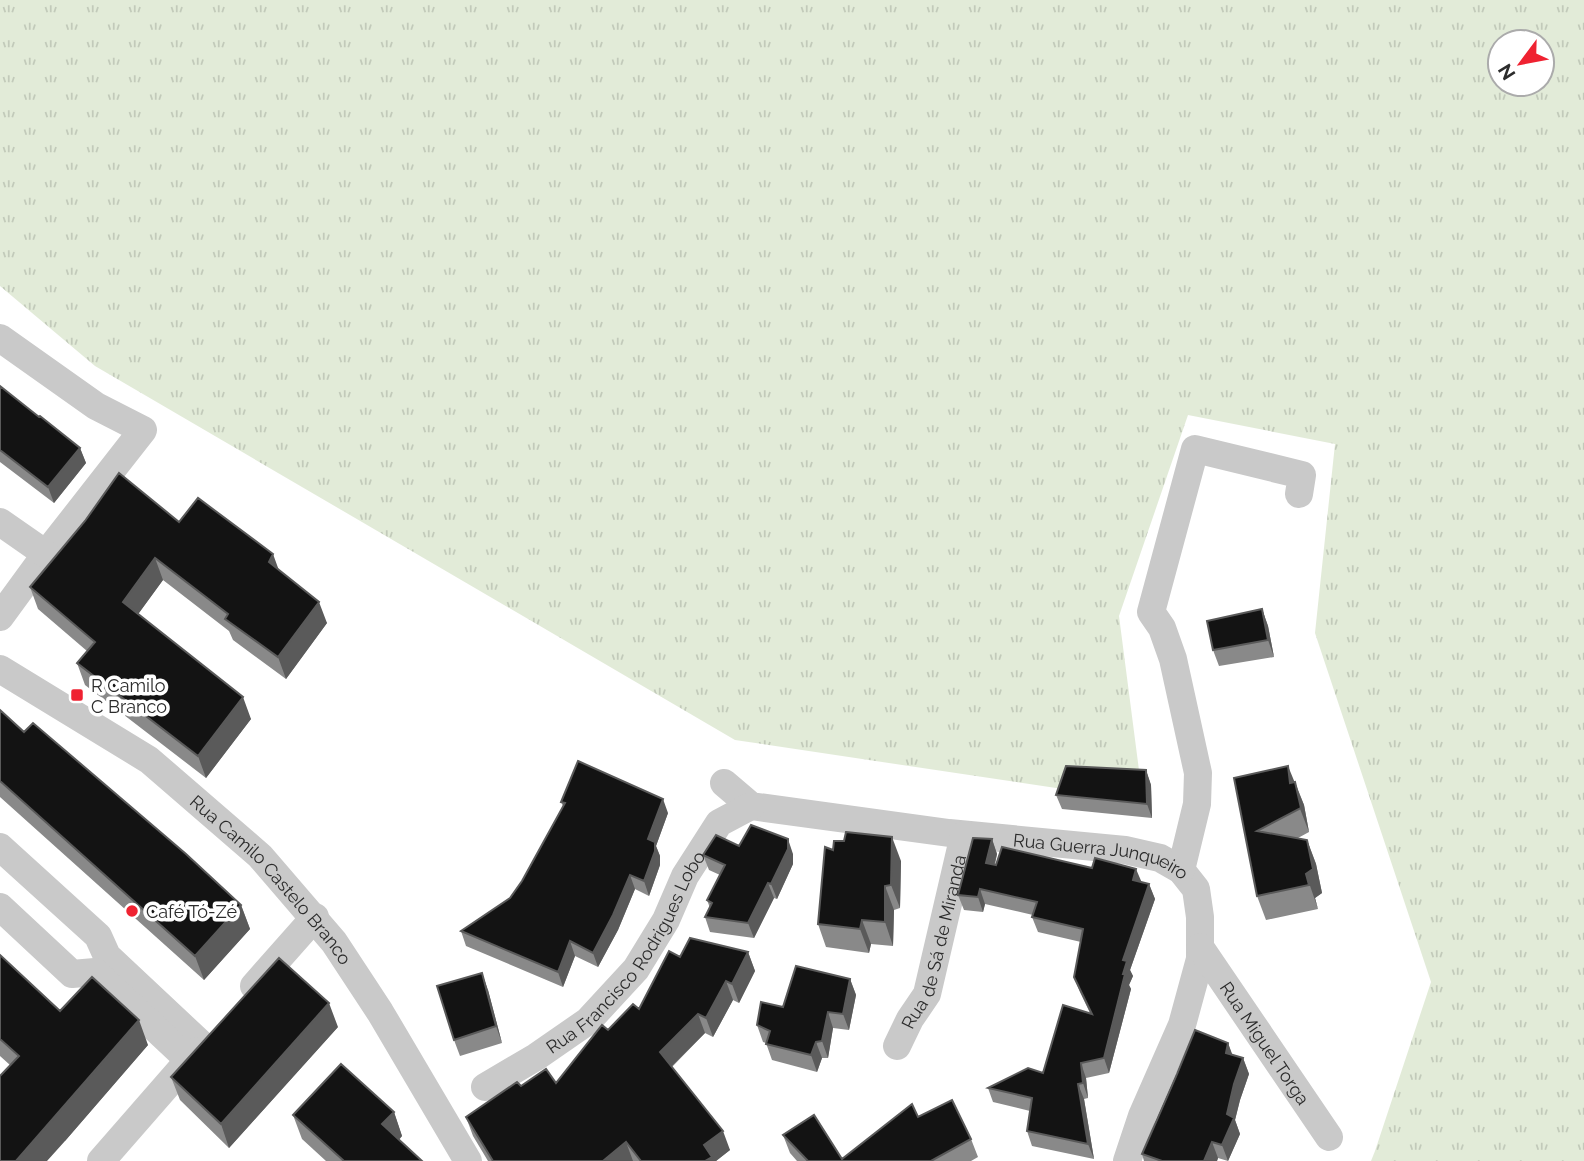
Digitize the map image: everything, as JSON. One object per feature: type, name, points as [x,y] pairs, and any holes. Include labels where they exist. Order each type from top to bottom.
[{"type":"street","points":[[0,338],[96,406],[143,430],[0,617]]},
{"type":"street","points":[[1181,870],[1197,804],[1198,773],[1172,659],[1162,628],[1151,612],[1195,449],[1302,475],[1299,494]]},
{"type":"street","points":[[0,522],[46,554]]},
{"type":"street","name":"Rua Camilo Castelo Branco","points":[[0,669],[149,760],[260,856],[334,942],[380,1012],[468,1161]]},
{"type":"street","points":[[724,783],[751,806]]},
{"type":"street","name":"Rua Guerra Junqueiro","points":[[751,806],[964,835],[1125,850],[1160,858],[1181,870],[1196,890],[1200,918],[1200,959],[1182,1026],[1142,1116],[1127,1161]]},
{"type":"street","name":"Rua Francisco Rodrigues Lobo","points":[[485,1087],[537,1057],[588,1021],[636,969],[666,920],[685,876],[719,823],[751,806]]},
{"type":"street","name":"Rua de Sá de Miranda","points":[[897,1046],[910,1019],[927,994],[964,835]]},
{"type":"street","points":[[0,847],[98,936],[107,956],[212,1034]]},
{"type":"street","points":[[0,907],[72,974],[95,972],[212,1034]]},
{"type":"street","points":[[101,1161],[315,917]]},
{"type":"street","name":"Rua Miguel Torga","points":[[1200,947],[1329,1138]]},
{"type":"green space","points":[[0,0],[1584,0],[1584,1161],[1371,1161],[1431,982],[1315,633],[1335,444],[1188,415],[1119,616],[1143,801],[735,740],[95,366],[0,286]]},
{"type":"building","points":[[0,386],[80,448],[48,487],[0,450]]},
{"type":"building","points":[[119,473],[179,522],[198,498],[273,554],[269,562],[319,602],[278,657],[225,619],[228,614],[155,558],[123,602],[243,697],[198,756],[77,663],[95,642],[30,587],[85,521]]},
{"type":"building","points":[[1262,609],[1268,640],[1213,650],[1207,621]]},
{"type":"building","points":[[0,710],[24,732],[33,723],[186,854],[241,905],[195,956],[0,781]]},
{"type":"building","points":[[578,761],[663,799],[648,839],[655,842],[655,851],[644,881],[630,875],[593,953],[570,941],[558,972],[461,931],[510,898],[522,881],[565,803],[561,802]]},
{"type":"building","points":[[1066,766],[1146,770],[1147,804],[1056,795]]},
{"type":"building","points":[[1288,766],[1290,783],[1295,782],[1301,808],[1257,831],[1307,840],[1313,869],[1306,874],[1309,885],[1257,896],[1234,778]]},
{"type":"building","points":[[751,825],[788,839],[788,849],[771,884],[768,883],[748,923],[705,917],[712,903],[707,900],[725,865],[703,855],[716,835],[739,846]]},
{"type":"building","points":[[846,832],[892,837],[891,885],[885,886],[885,922],[862,920],[860,929],[818,924],[825,847],[833,850],[834,841],[844,841]]},
{"type":"building","points":[[973,838],[992,839],[986,863],[996,865],[1002,847],[1092,868],[1095,858],[1136,869],[1133,880],[1149,884],[1123,960],[1127,961],[1125,974],[1104,1058],[1081,1063],[1083,1083],[1078,1084],[1088,1144],[1027,1131],[1032,1098],[988,1088],[1028,1068],[1043,1073],[1063,1005],[1092,1014],[1074,977],[1083,929],[1032,917],[1037,902],[980,889],[978,897],[958,895]]},
{"type":"building","points":[[690,938],[748,952],[732,984],[726,981],[706,1018],[698,1014],[660,1052],[723,1131],[704,1145],[712,1157],[705,1161],[641,1161],[626,1142],[603,1161],[493,1161],[466,1117],[517,1082],[521,1086],[546,1069],[556,1083],[602,1025],[608,1030],[633,1004],[639,1009],[669,951],[680,957]]},
{"type":"building","points":[[0,955],[60,1011],[92,977],[139,1020],[16,1161],[0,1161],[0,1076],[19,1056],[0,1039]]},
{"type":"building","points":[[279,958],[329,1003],[221,1124],[171,1077]]},
{"type":"building","points":[[796,966],[850,979],[843,1014],[828,1012],[822,1041],[816,1042],[811,1055],[766,1044],[770,1031],[757,1025],[761,1002],[783,1007]]},
{"type":"building","points":[[482,973],[496,1026],[454,1040],[437,986]]},
{"type":"building","points":[[1195,1030],[1228,1043],[1226,1053],[1243,1058],[1227,1114],[1234,1118],[1222,1145],[1212,1142],[1204,1161],[1162,1161],[1142,1154]]},
{"type":"building","points":[[341,1064],[394,1112],[382,1124],[422,1161],[344,1161],[293,1115]]},
{"type":"building","points":[[952,1100],[971,1139],[931,1161],[808,1161],[783,1135],[814,1115],[842,1159],[912,1104],[918,1117]]},
{"type":"place","name":"R Camilo C Branco","points":[[77,695]]},
{"type":"place","name":"Café Tó-Zé","points":[[132,911]]}]
